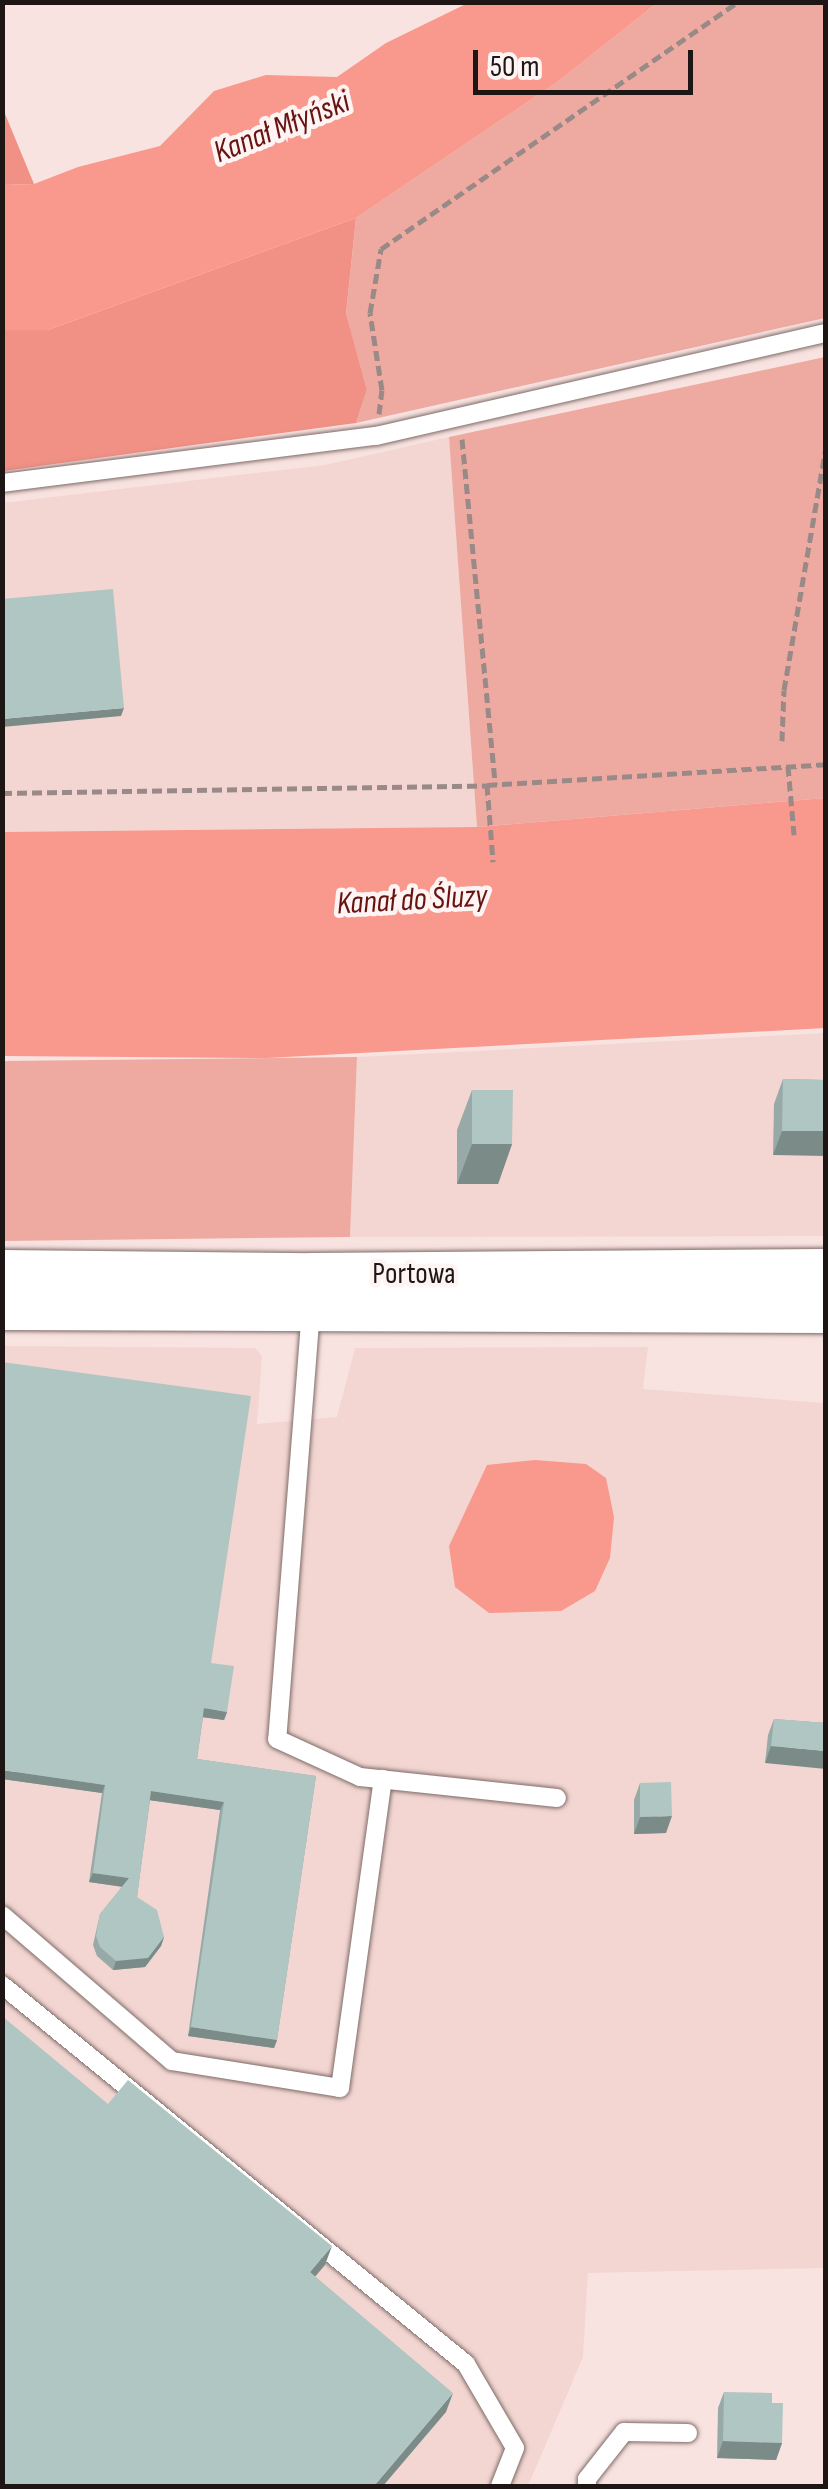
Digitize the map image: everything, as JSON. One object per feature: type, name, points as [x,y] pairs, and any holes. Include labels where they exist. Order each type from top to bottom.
[{"type":"street","name":"Portowa","points":[[2,1270],[311,1293],[826,1312]]},
{"type":"street","name":"Portowa","points":[[2,1309],[826,1270]]},
{"type":"lane","points":[[2,484],[376,436],[826,334]]},
{"type":"lane","points":[[311,1293],[277,1740],[360,1776],[557,1798]]},
{"type":"lane","points":[[2,1914],[172,2061],[340,2088],[383,1779]]},
{"type":"lane","points":[[2,1985],[466,2364],[516,2448],[500,2486]]},
{"type":"lane","points":[[587,2486],[587,2479],[624,2432],[688,2433]]},
{"type":"path","points":[[376,436],[382,390],[370,313],[381,249],[738,2]]},
{"type":"path","points":[[460,418],[491,785],[493,862]]},
{"type":"path","points":[[782,740],[784,690],[826,447]]},
{"type":"path","points":[[2,793],[491,785],[826,764]]},
{"type":"path","points":[[788,766],[794,835]]},
{"type":"shaded area","points":[[657,3],[825,3],[825,318],[356,423],[367,390],[346,315],[356,218],[560,80]]},
{"type":"shaded area","points":[[3,109],[34,184],[3,185]]},
{"type":"shaded area","points":[[356,218],[346,314],[367,390],[356,423],[3,471],[2,330],[48,330]]},
{"type":"shaded area","points":[[825,357],[825,798],[477,827],[449,437]]},
{"type":"shaded area","points":[[449,437],[477,827],[3,832],[2,503],[325,465]]},
{"type":"shaded area","points":[[825,1033],[825,1236],[350,1237],[357,1057]]},
{"type":"shaded area","points":[[357,1057],[350,1237],[3,1241],[3,1061]]},
{"type":"shaded area","points":[[3,1346],[255,1348],[262,1356],[257,1424],[337,1417],[355,1348],[648,1347],[643,1389],[825,1403],[825,2268],[588,2273],[583,2357],[528,2486],[2,2486]]},
{"type":"water","name":"Kanał Młyński","points":[[470,2],[657,3],[560,80],[356,218],[48,330],[3,330],[3,185],[34,184],[78,167],[160,146],[214,91],[266,75],[337,77],[386,43]]},
{"type":"water","name":"Kanał do Śluzy","points":[[825,798],[825,1028],[267,1058],[3,1056],[3,832],[477,827]]},
{"type":"water","points":[[535,1460],[586,1464],[606,1478],[614,1517],[610,1558],[595,1591],[561,1611],[489,1613],[455,1587],[449,1546],[487,1465]]},
{"type":"building","points":[[113,589],[124,708],[2,719],[2,599]]},
{"type":"building","points":[[783,1079],[826,1080],[826,1131],[782,1131]]},
{"type":"building","points":[[472,1090],[513,1090],[512,1144],[472,1144]]},
{"type":"building","points":[[2,1362],[251,1396],[211,1663],[234,1666],[227,1712],[204,1708],[197,1759],[316,1776],[277,2040],[191,2027],[224,1802],[151,1791],[137,1897],[157,1910],[164,1937],[148,1958],[116,1961],[100,1947],[96,1936],[100,1914],[129,1878],[93,1873],[105,1785],[2,1770]]},
{"type":"building","points":[[774,1719],[826,1723],[826,1751],[771,1746]]},
{"type":"building","points":[[671,1782],[672,1816],[640,1817],[640,1783]]},
{"type":"building","points":[[2,2016],[108,2104],[128,2080],[332,2246],[310,2272],[453,2393],[374,2486],[2,2486]]},
{"type":"building","points":[[724,2392],[772,2393],[772,2403],[783,2403],[782,2443],[723,2441]]}]
